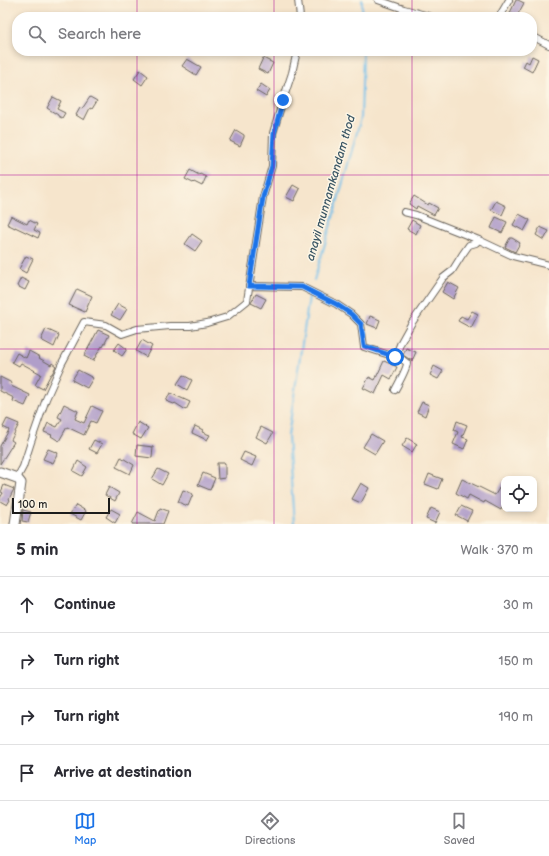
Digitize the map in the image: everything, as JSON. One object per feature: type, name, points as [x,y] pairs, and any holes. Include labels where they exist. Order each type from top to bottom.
[{"type":"main road","points":[[0,472],[17,478],[21,483],[15,524]]},
{"type":"street","points":[[298,0],[299,12]]},
{"type":"street","points":[[378,0],[414,12]]},
{"type":"street","points":[[503,12],[509,0]]},
{"type":"street","points":[[537,39],[549,45]]},
{"type":"street","points":[[17,478],[23,467],[46,399],[84,322],[106,325],[122,334],[137,329],[190,326],[227,317],[247,301],[263,197],[272,166],[274,134],[296,56]]},
{"type":"street","points":[[404,212],[416,215],[479,240],[514,256],[549,265]]},
{"type":"street","points":[[395,357],[411,324],[444,278],[452,270],[469,245],[476,243],[479,240]]},
{"type":"street","points":[[249,286],[302,287],[336,304],[351,314],[361,324],[364,346],[402,359],[407,364],[396,390]]},
{"type":"building","points":[[516,0],[524,3],[519,12],[510,12]]},
{"type":"building","points":[[532,56],[538,59],[532,72],[523,67],[526,61],[529,63]]},
{"type":"building","points":[[263,58],[273,63],[268,74],[258,69]]},
{"type":"building","points":[[187,59],[201,67],[196,75],[182,66]]},
{"type":"building","points":[[140,70],[148,76],[142,85],[134,79]]},
{"type":"building","points":[[261,84],[270,90],[266,97],[256,91]]},
{"type":"building","points":[[53,97],[61,101],[57,109],[65,113],[62,118],[47,108]]},
{"type":"building","points":[[90,97],[97,101],[92,109],[90,108],[84,120],[76,115]]},
{"type":"building","points":[[236,130],[244,135],[240,146],[230,141]]},
{"type":"building","points":[[190,170],[206,177],[202,186],[185,179]]},
{"type":"building","points":[[293,185],[300,189],[294,201],[286,197]]},
{"type":"building","points":[[414,196],[428,205],[429,203],[438,208],[434,215],[417,206],[416,209],[409,204]]},
{"type":"building","points":[[496,201],[506,206],[502,215],[491,210]]},
{"type":"building","points":[[519,214],[530,220],[524,231],[513,225]]},
{"type":"building","points":[[11,216],[27,224],[29,220],[37,224],[34,230],[40,233],[38,238],[7,224]]},
{"type":"building","points":[[496,217],[507,222],[502,233],[491,228]]},
{"type":"building","points":[[412,220],[420,225],[416,234],[407,229]]},
{"type":"building","points":[[540,227],[549,231],[544,240],[536,235]]},
{"type":"building","points":[[192,234],[202,241],[195,251],[185,244]]},
{"type":"building","points":[[510,238],[520,243],[515,252],[505,247]]},
{"type":"building","points":[[26,256],[33,259],[26,273],[19,269]]},
{"type":"building","points":[[21,278],[29,282],[25,290],[17,286]]},
{"type":"building","points":[[448,282],[459,288],[453,299],[442,292]]},
{"type":"building","points":[[77,289],[92,296],[85,312],[69,305]]},
{"type":"building","points":[[256,294],[266,299],[261,308],[251,303]]},
{"type":"building","points":[[118,304],[127,309],[120,320],[111,315]]},
{"type":"building","points":[[472,311],[478,314],[471,328],[458,321],[461,316],[467,319]]},
{"type":"building","points":[[370,316],[380,320],[377,328],[367,324]]},
{"type":"building","points":[[46,329],[59,335],[54,347],[41,340]]},
{"type":"building","points":[[98,330],[109,335],[93,361],[84,356]]},
{"type":"building","points":[[142,340],[152,346],[146,357],[136,351]]},
{"type":"building","points":[[119,343],[127,349],[122,356],[114,350]]},
{"type":"building","points":[[406,348],[416,352],[412,361],[403,355]]},
{"type":"building","points":[[29,351],[51,365],[52,363],[56,366],[43,389],[35,385],[41,374],[21,363],[19,366],[12,362],[17,353],[26,358]]},
{"type":"building","points":[[384,361],[397,367],[391,379],[384,375],[375,394],[363,388],[369,377],[375,380]]},
{"type":"building","points":[[434,366],[443,371],[438,379],[430,375]]},
{"type":"building","points":[[78,370],[93,378],[87,388],[72,380]]},
{"type":"building","points":[[183,375],[192,380],[187,390],[177,384]]},
{"type":"building","points":[[0,377],[12,383],[11,386],[30,395],[25,406],[13,401],[14,398],[0,391]]},
{"type":"building","points":[[170,393],[190,402],[186,410],[175,403],[166,401]]},
{"type":"building","points":[[422,402],[429,405],[425,416],[417,412]]},
{"type":"building","points":[[64,404],[78,411],[75,419],[84,423],[92,406],[102,411],[96,423],[91,421],[84,435],[67,427],[59,441],[51,436],[52,435],[44,432],[48,423],[57,427],[62,419],[58,417]]},
{"type":"building","points":[[7,419],[19,424],[11,440],[14,442],[0,464],[0,446],[9,430],[3,427]]},
{"type":"building","points":[[457,421],[467,425],[462,437],[468,439],[464,449],[453,444],[458,432],[454,430]]},
{"type":"building","points":[[138,422],[148,428],[141,439],[132,434]]},
{"type":"building","points":[[195,426],[203,430],[202,432],[210,435],[207,440],[192,433]]},
{"type":"building","points":[[261,427],[273,433],[267,443],[256,437]]},
{"type":"building","points":[[371,434],[383,441],[375,454],[363,447]]},
{"type":"building","points":[[407,438],[417,444],[412,452],[402,446]]},
{"type":"building","points":[[94,440],[102,444],[97,453],[89,449]]},
{"type":"building","points":[[137,445],[153,447],[152,458],[136,456]]},
{"type":"building","points":[[48,449],[58,453],[53,463],[43,459]]},
{"type":"building","points":[[244,452],[256,457],[252,466],[240,460]]},
{"type":"building","points":[[121,457],[134,465],[130,474],[116,467]]},
{"type":"building","points":[[78,461],[87,467],[82,476],[73,471]]},
{"type":"building","points":[[217,463],[225,463],[225,478],[218,479]]},
{"type":"building","points":[[158,469],[168,474],[162,485],[152,479]]},
{"type":"building","points":[[203,473],[215,478],[210,490],[198,485]]},
{"type":"building","points":[[429,474],[442,479],[438,489],[425,484]]},
{"type":"building","points":[[462,479],[495,495],[501,485],[501,510],[485,501],[484,503],[469,495],[467,499],[456,493]]},
{"type":"building","points":[[361,483],[369,488],[361,503],[352,499]]},
{"type":"building","points":[[4,485],[14,489],[7,505],[0,501],[3,493],[1,492]]},
{"type":"building","points":[[109,487],[119,493],[115,501],[105,495]]},
{"type":"building","points":[[183,490],[193,494],[188,506],[178,502]]},
{"type":"building","points":[[76,505],[86,511],[81,520],[70,514]]},
{"type":"building","points":[[461,506],[472,511],[467,521],[456,515]]},
{"type":"building","points":[[160,508],[168,511],[163,524],[132,524],[138,512],[155,521]]},
{"type":"building","points":[[431,508],[440,512],[435,523],[426,519]]},
{"type":"building","points":[[111,509],[120,514],[115,523],[106,517]]},
{"type":"building","points":[[23,510],[31,512],[28,522],[22,521]]},
{"type":"waterway","name":"anayil munnamkandam thod","points":[[362,0],[362,12]]},
{"type":"waterway","name":"anayil munnamkandam thod","points":[[314,280],[361,118],[363,56]]},
{"type":"waterway","name":"anayil munnamkandam thod","points":[[294,524],[288,436],[309,297]]},
{"type":"route","points":[[283,100],[274,134],[272,166],[263,197],[249,286],[302,287],[336,304],[351,314],[361,324],[364,346],[395,357]]}]
